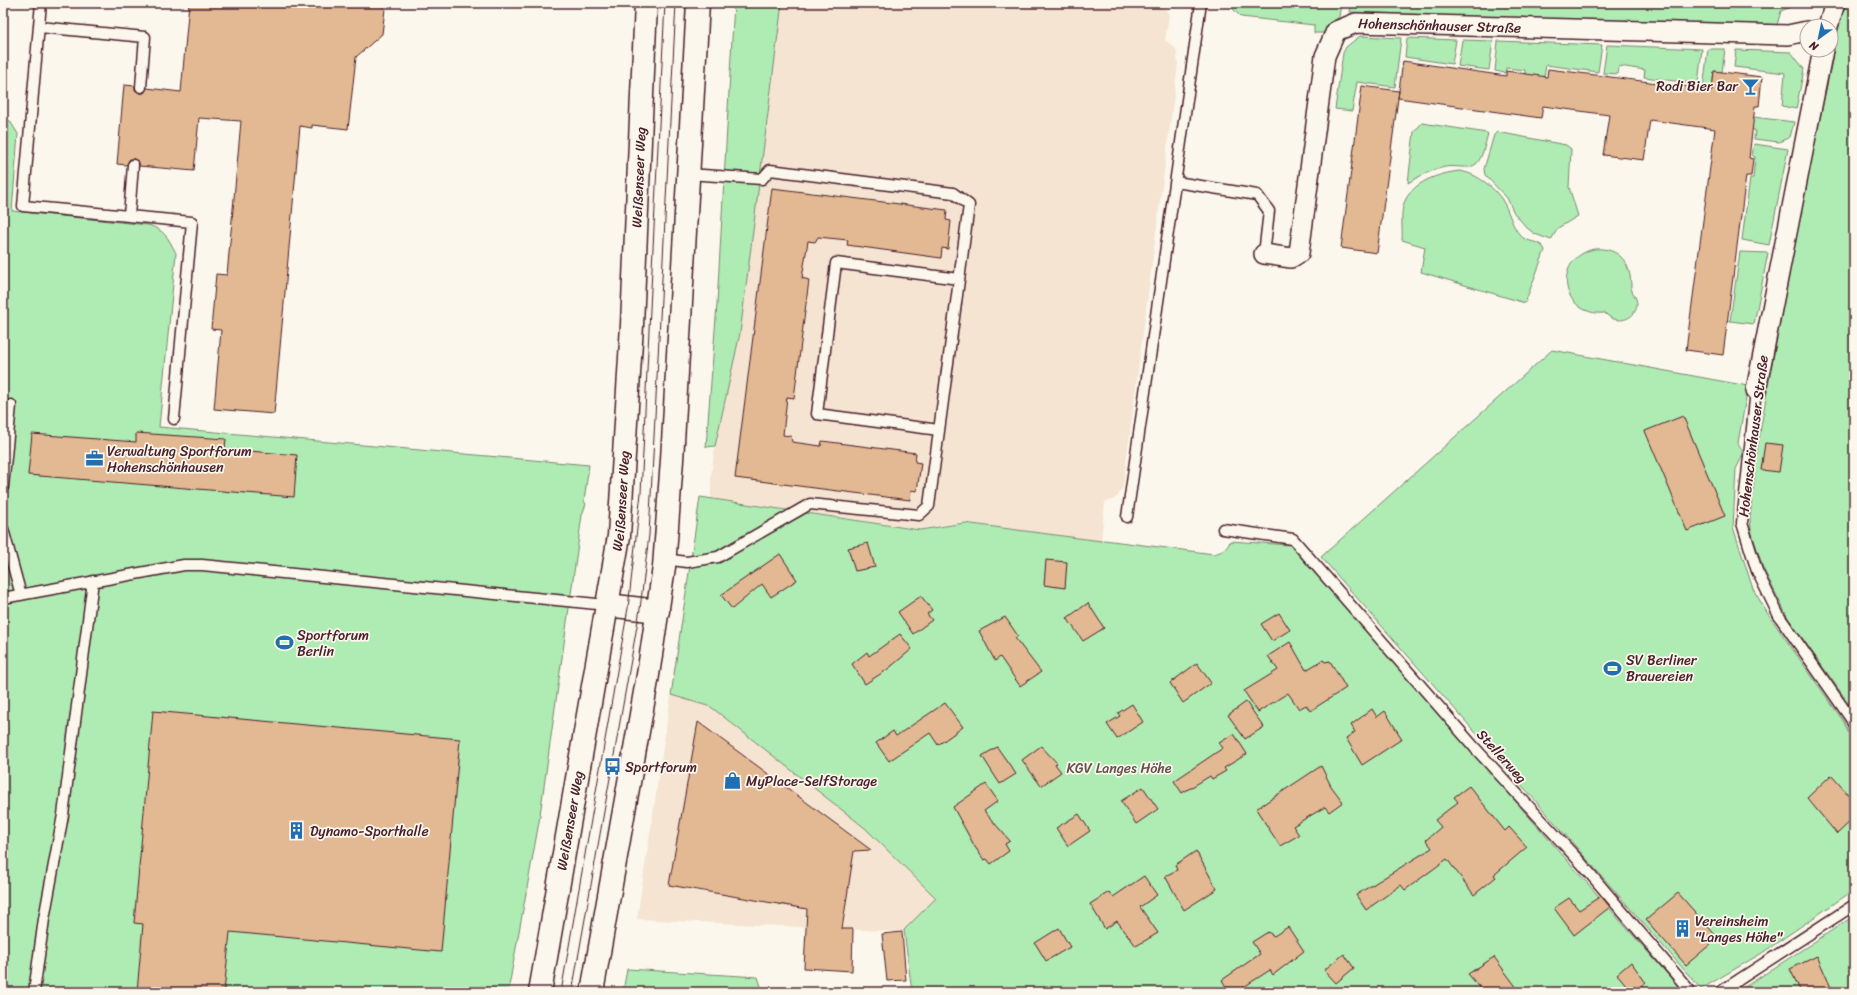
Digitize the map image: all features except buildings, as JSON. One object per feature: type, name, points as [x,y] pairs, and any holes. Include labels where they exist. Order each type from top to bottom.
[{"type":"main road","name":"Weißenseer Weg","points":[[540,992],[619,536],[625,457],[646,3]]},
{"type":"main road","points":[[592,992],[648,675],[664,559],[672,460],[698,3]]},
{"type":"main road","points":[[607,606],[658,611]]},
{"type":"street","points":[[1830,18],[1835,3]]},
{"type":"street","name":"Hohenschönhauser Straße","points":[[1264,254],[1291,258],[1299,253],[1325,56],[1336,31],[1340,29],[1356,23],[1788,35],[1799,32]]},
{"type":"street","name":"Hohenschönhauser Straße","points":[[1756,390],[1822,58]]},
{"type":"lane","points":[[42,3],[23,206],[192,222],[174,419]]},
{"type":"lane","points":[[1127,517],[1201,3]]},
{"type":"lane","points":[[39,27],[145,37],[141,87]]},
{"type":"lane","points":[[129,216],[133,166]]},
{"type":"lane","points":[[664,559],[687,562],[718,557],[810,504],[919,515],[929,506],[969,205],[953,193],[770,170],[762,179],[688,174]]},
{"type":"lane","points":[[1176,182],[1257,194],[1269,211],[1264,254]]},
{"type":"lane","points":[[939,430],[817,414],[836,263],[959,279]]},
{"type":"lane","name":"Hohenschönhauser Straße","points":[[1756,390],[1742,523],[1757,571],[1779,616],[1851,719],[1854,726]]},
{"type":"lane","points":[[3,487],[11,405]]},
{"type":"lane","points":[[3,529],[21,595]]},
{"type":"lane","name":"Stellerweg","points":[[1223,529],[1293,539],[1470,742],[1581,863],[1691,992]]},
{"type":"lane","points":[[3,598],[184,565],[202,565],[607,606]]},
{"type":"lane","points":[[34,992],[44,919],[63,815],[93,581]]},
{"type":"lane","points":[[1720,992],[1854,905]]},
{"type":"shaded area","points":[[782,3],[1162,3],[1169,15],[1165,40],[1176,49],[1178,64],[1123,486],[1118,496],[1105,502],[1101,541],[962,522],[920,529],[711,498],[711,476],[715,446],[740,333]]},
{"type":"shaded area","points":[[671,695],[711,707],[865,828],[936,898],[904,930],[905,932],[637,919]]},
{"type":"green space","points":[[734,3],[782,3],[740,333],[715,446],[706,447],[717,304]]},
{"type":"green space","points":[[1227,3],[1341,3],[1339,17],[1325,33],[1314,33],[1314,25],[1241,17]]},
{"type":"green space","points":[[1351,3],[1800,3],[1781,11],[1777,25],[1744,26],[1350,12]]},
{"type":"green space","points":[[1844,3],[1854,3],[1854,711],[1788,618],[1763,568],[1751,530],[1750,517],[1758,444],[1771,369],[1804,194],[1832,58],[1839,58],[1839,27]]},
{"type":"green space","points":[[1360,36],[1401,38],[1395,87],[1357,82],[1352,111],[1335,109],[1343,53],[1346,47]]},
{"type":"green space","points":[[1407,38],[1456,40],[1452,64],[1405,57]]},
{"type":"green space","points":[[1462,40],[1493,41],[1489,70],[1458,66]]},
{"type":"green space","points":[[1498,41],[1602,45],[1598,72],[1546,65],[1544,78],[1525,75],[1525,70],[1506,68],[1505,73],[1495,71]]},
{"type":"green space","points":[[1607,45],[1702,49],[1698,84],[1644,77],[1645,70],[1619,66],[1618,74],[1603,73]]},
{"type":"green space","points":[[1708,49],[1725,49],[1722,72],[1714,71],[1712,90],[1703,89]]},
{"type":"green space","points":[[1736,50],[1791,52],[1804,69],[1796,109],[1782,106],[1785,73],[1734,67]]},
{"type":"green space","name":"Sportforum Berlin","points":[[3,117],[10,121],[18,134],[12,211],[148,225],[162,232],[171,243],[176,253],[159,427],[589,465],[584,501],[586,504],[582,515],[539,822],[508,992],[3,992]]},
{"type":"green space","points":[[1753,117],[1794,122],[1790,137],[1779,142],[1754,139],[1755,130],[1750,129]]},
{"type":"green space","points":[[1422,123],[1487,133],[1484,150],[1476,164],[1470,167],[1440,168],[1408,183],[1414,132]]},
{"type":"green space","points":[[1497,132],[1566,145],[1571,149],[1569,187],[1578,216],[1558,228],[1551,240],[1535,234],[1527,228],[1514,213],[1507,198],[1485,175],[1484,169],[1494,135]]},
{"type":"green space","points":[[1754,144],[1788,149],[1769,245],[1742,240],[1750,178],[1753,178],[1755,157],[1752,156]]},
{"type":"green space","points":[[1459,171],[1466,172],[1479,178],[1492,188],[1507,209],[1517,232],[1526,240],[1540,244],[1545,250],[1525,303],[1421,272],[1425,247],[1402,240],[1402,211],[1408,195],[1413,189],[1427,180],[1443,174]]},
{"type":"green space","points":[[1594,249],[1611,251],[1622,258],[1626,264],[1629,271],[1631,289],[1637,304],[1636,310],[1629,317],[1619,320],[1609,317],[1605,313],[1590,312],[1579,306],[1571,297],[1567,286],[1567,275],[1571,264],[1580,255]]},
{"type":"green space","points":[[1740,252],[1768,253],[1754,324],[1730,321]]},
{"type":"green space","name":"SV Berliner Brauereien","points":[[1552,350],[1748,386],[1738,443],[1742,450],[1742,457],[1736,469],[1733,527],[1753,589],[1768,614],[1844,722],[1854,747],[1854,890],[1762,953],[1701,989],[1321,557]]},
{"type":"green space","name":"KGV Langes Höhe","points":[[700,497],[920,530],[964,523],[1214,554],[1226,548],[1230,541],[1290,545],[1683,992],[912,992],[904,930],[936,898],[865,828],[711,707],[671,695]]},
{"type":"green space","points":[[1854,916],[1854,992],[1737,992]]},
{"type":"green space","points":[[627,969],[758,977],[763,992],[623,992]]},
{"type":"tram line","points":[[561,992],[628,608],[641,493],[665,3]]},
{"type":"tram line","points":[[572,992],[640,609],[649,535],[676,3]]},
{"type":"place","name":"Rodi Bier Bar","points":[[1751,86]]},
{"type":"place","name":"Verwaltung Sportforum Hohenschönhausen","points":[[94,459]]},
{"type":"place","name":"Sportforum Berlin","points":[[284,643]]},
{"type":"place","name":"SV Berliner Brauereien","points":[[1613,668]]},
{"type":"place","name":"Sportforum","points":[[612,767]]},
{"type":"place","name":"MyPlace-SelfStorage","points":[[733,781]]},
{"type":"place","name":"Dynamo-Sporthalle","points":[[297,831]]},
{"type":"place","name":"Vereinsheim \"Langes Höhe\"","points":[[1682,929]]}]
